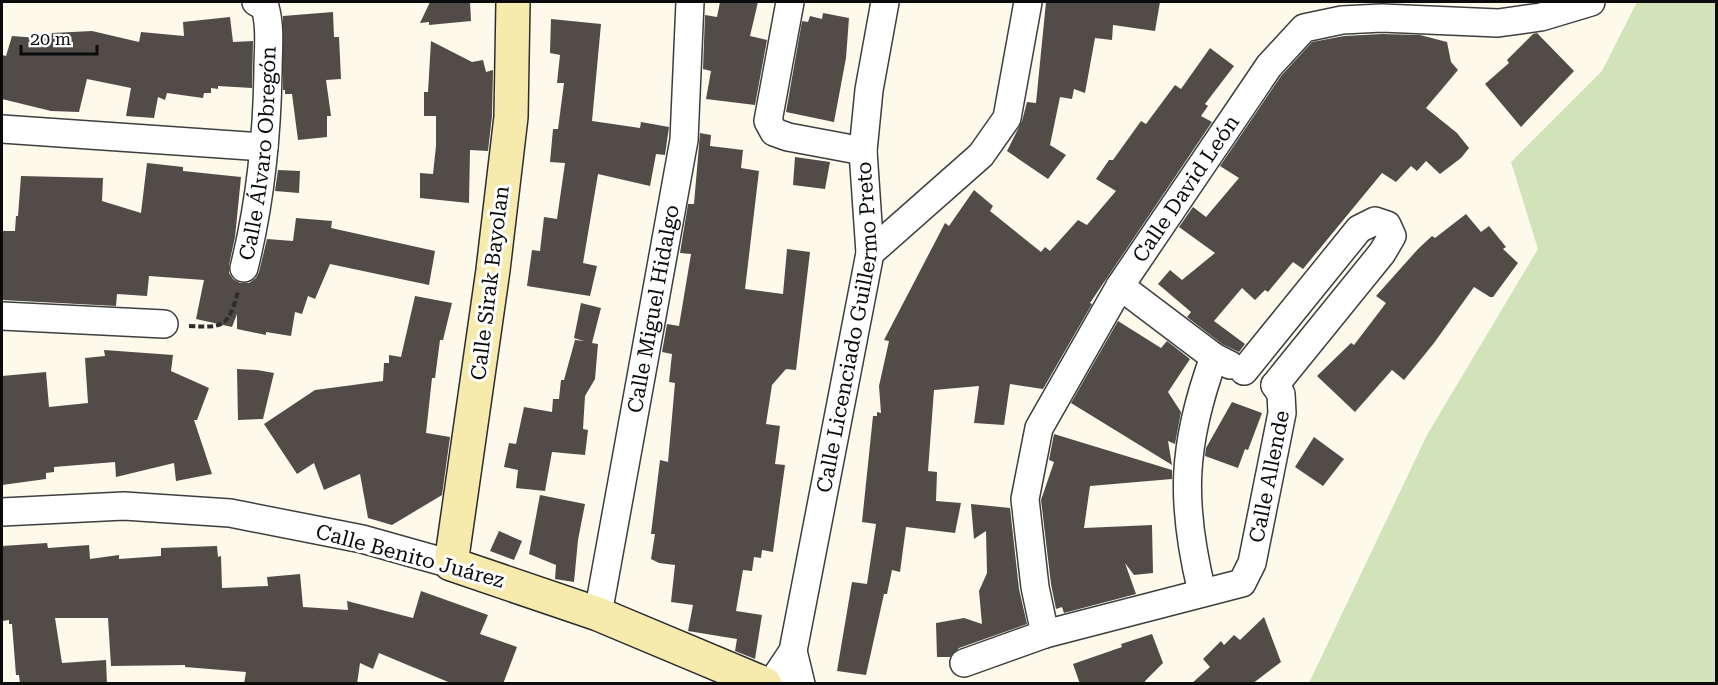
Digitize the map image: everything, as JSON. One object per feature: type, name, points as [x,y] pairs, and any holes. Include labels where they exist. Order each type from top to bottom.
[{"type":"main road","name":"Calle Sirak Bayolan","points":[[451,564],[493,270],[511,117],[513,2]]},
{"type":"main road","name":"Calle Benito Juárez","points":[[451,564],[598,614],[765,684]]},
{"type":"street","name":"Calle Miguel Hidalgo","points":[[598,614],[684,140],[690,2]]},
{"type":"street","points":[[790,2],[768,121],[774,132],[788,137],[862,151]]},
{"type":"street","name":"Calle Licenciado Guillermo Preto","points":[[801,684],[794,651],[870,253],[862,151],[885,2]]},
{"type":"street","points":[[870,253],[981,155],[1007,118],[1028,2]]},
{"type":"street","name":"Calle David León","points":[[1045,634],[1035,587],[1025,499],[1040,428],[1120,286],[1269,66],[1304,28],[1342,20],[1382,18],[1498,23],[1540,17],[1591,2]]},
{"type":"street","name":"Calle Álvaro Obregón","points":[[244,268],[256,222],[264,147],[269,21],[260,4]]},
{"type":"street","points":[[2,129],[264,147]]},
{"type":"street","name":"Calle Allende","points":[[964,663],[1045,634],[1242,583],[1252,563],[1282,413],[1281,394],[1275,385],[1382,253],[1392,236],[1387,225],[1374,221],[1359,229],[1244,371]]},
{"type":"street","points":[[1120,286],[1214,357],[1275,385]]},
{"type":"street","points":[[2,316],[164,324]]},
{"type":"street","points":[[1202,592],[1192,553],[1187,514],[1186,474],[1191,434],[1200,395],[1214,357]]},
{"type":"street","name":"Calle Benito Juárez","points":[[2,512],[124,506],[230,513],[362,539],[451,564]]},
{"type":"street","name":"Calle Licenciado Guillermo Preto","points":[[771,684],[794,651]]},
{"type":"path","name":"Calle Álvaro Obregón","points":[[164,324],[215,327],[225,322],[232,314],[244,268]]},
{"type":"green space","points":[[1637,2],[1716,2],[1716,683],[1309,683],[1427,435],[1538,249],[1511,162],[1602,71]]},
{"type":"building","points":[[430,2],[470,2],[471,21],[429,25],[429,22],[420,23]]},
{"type":"building","points":[[720,2],[758,2],[750,36],[767,40],[755,105],[706,99],[711,71],[703,69],[705,15],[717,17]]},
{"type":"building","points":[[1046,2],[1160,2],[1155,31],[1113,25],[1112,40],[1095,38],[1085,93],[1074,89],[1072,99],[1060,97],[1050,145],[1066,155],[1048,179],[1007,151],[1022,121],[1027,102],[1036,103]]},
{"type":"building","points":[[333,12],[334,37],[339,37],[341,79],[326,80],[331,116],[327,116],[327,137],[298,140],[292,94],[285,94],[283,90],[283,16]]},
{"type":"building","points":[[823,13],[849,18],[846,58],[834,122],[786,112],[802,21],[808,22],[810,16],[822,19]]},
{"type":"building","points":[[230,17],[233,42],[253,41],[252,88],[218,86],[218,89],[211,88],[211,93],[204,93],[203,98],[167,93],[165,100],[158,97],[154,118],[126,116],[131,88],[87,79],[79,112],[51,111],[2,99],[2,55],[6,56],[12,36],[51,39],[52,33],[92,31],[139,42],[141,32],[184,36],[183,22]]},
{"type":"building","points":[[551,19],[601,24],[592,121],[640,128],[641,122],[669,127],[665,155],[656,154],[650,186],[598,174],[583,263],[597,266],[590,296],[527,286],[532,250],[540,251],[544,217],[557,219],[565,163],[550,162],[553,129],[558,129],[564,83],[557,83],[560,55],[550,53]]},
{"type":"building","points":[[1537,33],[1574,71],[1521,127],[1485,84],[1509,63],[1507,60],[1533,34]]},
{"type":"building","points":[[1420,35],[1447,42],[1451,62],[1458,70],[1426,108],[1457,133],[1469,148],[1461,158],[1440,174],[1426,161],[1417,171],[1411,166],[1396,182],[1382,173],[1303,269],[1293,262],[1268,292],[1265,290],[1255,300],[1242,288],[1214,321],[1245,344],[1239,352],[1222,344],[1187,317],[1191,312],[1158,284],[1170,270],[1182,280],[1215,253],[1179,227],[1193,207],[1206,217],[1239,178],[1220,166],[1281,76],[1312,42],[1344,36]]},
{"type":"building","points":[[431,41],[472,62],[483,60],[486,72],[493,70],[492,116],[488,151],[470,150],[469,203],[420,198],[420,173],[433,174],[436,146],[436,116],[424,116],[424,92],[428,92]]},
{"type":"building","points":[[1210,48],[1234,66],[1205,104],[1208,106],[1201,116],[1212,122],[1090,303],[1092,304],[1043,389],[1010,384],[1004,425],[974,423],[979,386],[934,390],[928,471],[937,472],[936,501],[961,503],[955,533],[906,527],[900,572],[892,570],[887,594],[884,594],[866,675],[837,671],[852,582],[867,584],[876,524],[862,522],[873,416],[877,416],[877,412],[881,413],[879,386],[889,341],[884,340],[945,223],[949,226],[974,190],[993,206],[990,211],[1041,252],[1045,247],[1050,251],[1078,220],[1087,225],[1116,191],[1096,179],[1141,121],[1146,124],[1175,85],[1181,89]]},
{"type":"building","points":[[700,133],[711,135],[710,146],[743,150],[741,168],[759,171],[745,289],[783,294],[787,249],[810,252],[796,370],[786,369],[772,385],[766,424],[780,426],[775,464],[785,465],[773,552],[762,550],[761,558],[754,557],[752,571],[743,570],[736,611],[762,615],[755,659],[735,651],[737,639],[688,631],[693,605],[671,602],[675,565],[659,563],[651,559],[655,534],[651,534],[660,460],[668,462],[675,383],[669,382],[672,354],[662,352],[667,324],[679,326],[691,254],[680,253],[688,204],[694,204]]},
{"type":"building","points":[[795,157],[830,162],[825,189],[793,185]]},
{"type":"building","points":[[147,163],[183,167],[183,171],[241,177],[235,237],[229,265],[229,273],[240,283],[249,283],[256,278],[267,239],[293,241],[296,218],[332,221],[331,228],[435,251],[429,285],[330,264],[315,299],[308,296],[302,314],[295,312],[291,336],[266,332],[266,335],[237,329],[237,314],[232,327],[196,319],[204,280],[149,276],[147,296],[117,294],[116,306],[2,300],[2,231],[15,231],[21,176],[103,178],[102,201],[141,213]]},
{"type":"building","points":[[278,170],[300,171],[299,193],[275,191]]},
{"type":"building","points":[[1466,214],[1481,232],[1489,226],[1506,247],[1503,249],[1518,263],[1493,297],[1474,287],[1404,380],[1392,370],[1355,412],[1317,376],[1351,343],[1354,345],[1386,303],[1376,296],[1418,249],[1432,236],[1435,238]]},
{"type":"building","points":[[415,296],[452,303],[443,340],[440,340],[435,378],[432,378],[426,433],[450,437],[442,495],[392,525],[368,518],[360,474],[324,490],[314,463],[297,474],[264,424],[315,390],[383,381],[384,363],[389,363],[389,355],[401,357]]},
{"type":"building","points":[[581,303],[601,308],[592,343],[598,344],[595,379],[585,396],[583,429],[588,430],[585,455],[552,452],[545,491],[516,488],[518,470],[504,467],[509,443],[516,444],[524,407],[552,412],[553,399],[559,399],[561,380],[564,380],[575,340],[584,341],[574,338]]},
{"type":"building","points":[[1118,321],[1161,348],[1167,341],[1190,359],[1168,392],[1181,412],[1175,444],[1168,441],[1172,465],[1071,403]]},
{"type":"building","points":[[104,350],[173,355],[171,371],[209,388],[197,420],[194,420],[212,474],[176,481],[174,463],[116,477],[115,462],[54,467],[54,472],[46,473],[46,479],[2,485],[2,376],[46,372],[49,407],[88,403],[85,358],[105,356]]},
{"type":"building","points":[[237,369],[274,373],[263,419],[238,420]]},
{"type":"building","points":[[1232,402],[1262,413],[1248,450],[1245,449],[1238,468],[1205,456],[1206,448]]},
{"type":"building","points":[[1054,434],[1172,470],[1172,479],[1090,486],[1084,528],[1152,525],[1153,573],[1134,575],[1125,563],[1136,594],[1064,613],[1062,607],[1056,609],[1041,500],[1054,462],[1049,460]]},
{"type":"building","points":[[1314,437],[1344,459],[1323,486],[1295,467]]},
{"type":"building","points":[[540,495],[585,504],[578,540],[574,582],[555,579],[556,565],[529,554]]},
{"type":"building","points":[[971,504],[1010,508],[1019,589],[1027,624],[959,648],[950,657],[937,657],[936,623],[964,618],[982,624],[979,591],[987,573],[986,531],[974,539]]},
{"type":"building","points":[[499,531],[522,541],[514,560],[490,551]]},
{"type":"building","points":[[47,543],[48,548],[89,545],[90,559],[119,555],[119,559],[161,556],[161,548],[217,546],[218,557],[221,556],[222,588],[268,586],[267,577],[300,574],[303,607],[348,610],[347,601],[413,618],[421,591],[488,615],[480,634],[517,647],[503,684],[453,684],[379,653],[373,669],[360,663],[357,684],[244,684],[246,672],[185,667],[185,665],[111,666],[108,618],[55,618],[62,663],[106,660],[107,684],[20,684],[19,675],[16,675],[12,624],[9,624],[9,620],[2,621],[2,546]]},
{"type":"building","points":[[1264,617],[1281,662],[1252,684],[1191,684],[1210,667],[1203,659],[1221,641],[1224,645],[1234,635],[1240,640]]},
{"type":"building","points":[[1152,634],[1163,663],[1145,681],[1146,684],[1080,684],[1073,664]]}]
